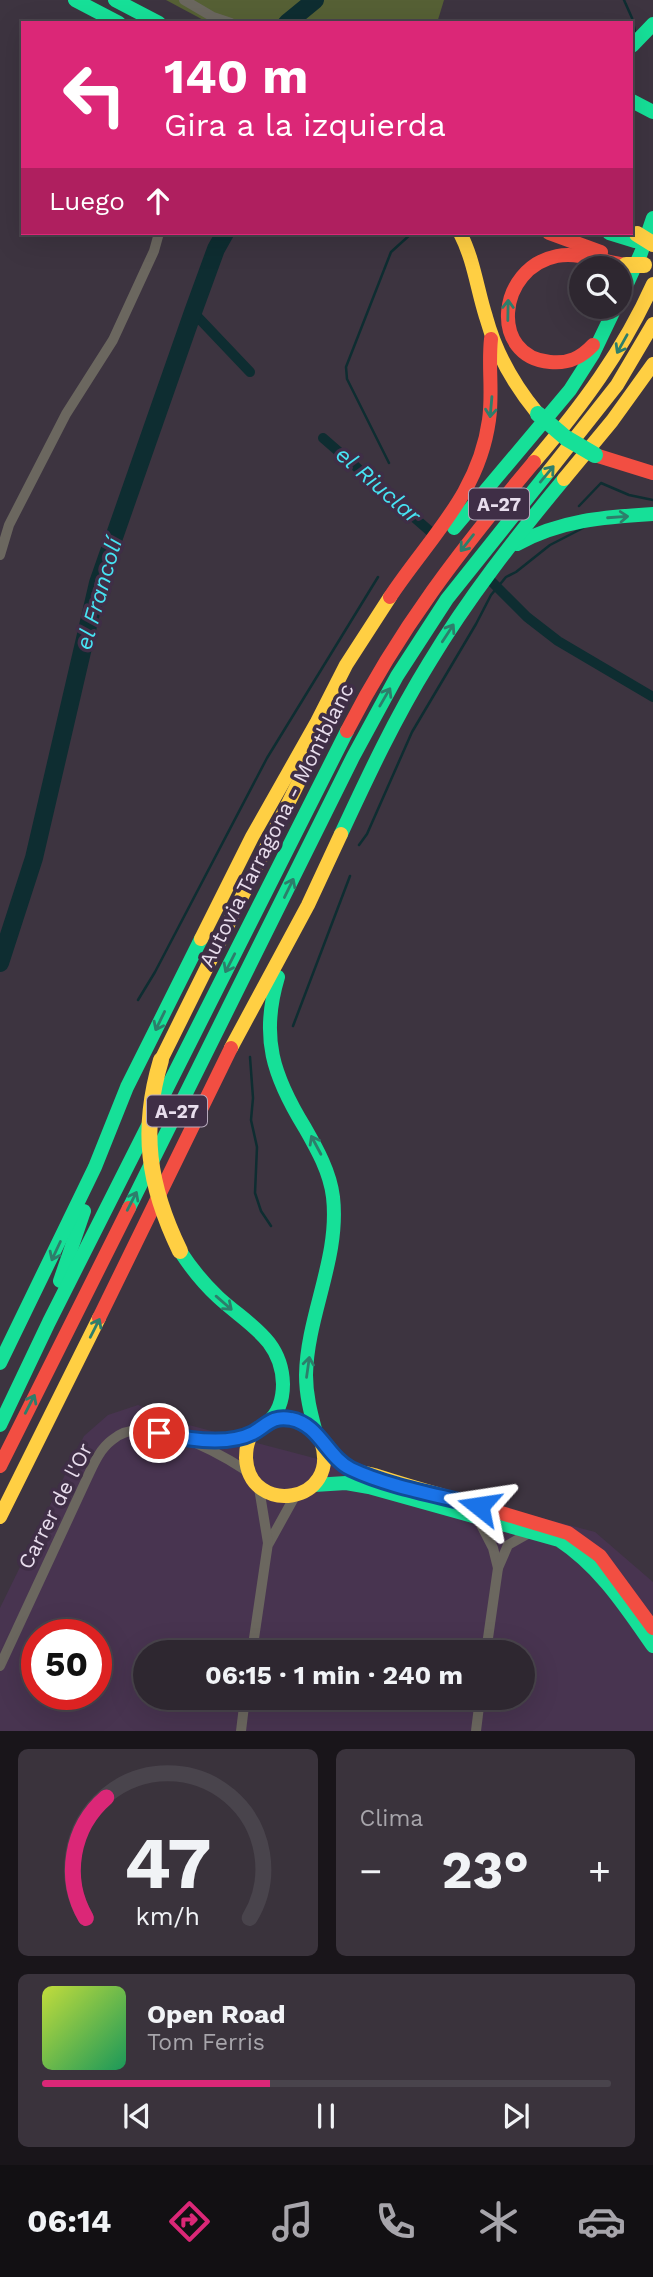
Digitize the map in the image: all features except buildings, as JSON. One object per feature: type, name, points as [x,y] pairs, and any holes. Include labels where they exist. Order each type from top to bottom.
[{"type":"main road","points":[[75,0],[115,21]]},
{"type":"main road","points":[[116,0],[155,21]]},
{"type":"main road","points":[[633,45],[653,24]]},
{"type":"main road","points":[[633,101],[653,112]]},
{"type":"main road","points":[[632,273],[653,218]]},
{"type":"main road","points":[[461,235],[473,265],[491,339],[512,381],[538,414],[566,438],[595,455],[653,473]]},
{"type":"main road","points":[[555,235],[638,264]]},
{"type":"main road","points":[[635,236],[653,245]]},
{"type":"main road","points":[[604,331],[589,350],[575,359],[557,363],[538,360],[524,351],[510,329],[506,312],[514,284],[526,269],[553,257],[587,257],[638,264]]},
{"type":"main road","name":"Autovia Tarragona - Montblanc","points":[[0,1424],[371,684],[423,600],[563,428],[607,369],[653,284]]},
{"type":"main road","points":[[317,722],[428,562],[583,371],[610,319]]},
{"type":"main road","name":"Autovia Tarragona - Montblanc","points":[[0,1465],[375,714],[426,629],[484,549],[611,394],[651,327]]},
{"type":"main road","points":[[0,1363],[95,1167],[127,1087],[252,837],[346,665],[406,573],[454,511],[472,480],[482,453],[489,421],[492,389],[489,355],[491,339]]},
{"type":"main road","points":[[0,1517],[140,1238],[217,1076],[308,905],[379,757],[426,668],[450,629],[508,550],[619,413],[653,364]]},
{"type":"main road","points":[[508,550],[541,529],[556,524],[653,514]]},
{"type":"main road","points":[[352,673],[161,1060],[149,1108],[149,1158],[160,1209],[180,1251],[208,1287],[226,1305],[262,1332],[281,1364],[283,1391],[276,1413],[260,1428],[246,1451],[247,1471],[260,1488],[273,1496],[295,1496],[314,1485],[331,1482],[357,1485],[559,1539],[586,1558],[600,1573],[653,1646]]},
{"type":"main road","points":[[308,905],[275,985],[268,1036],[280,1084],[320,1153],[333,1193],[332,1240],[315,1318],[305,1386],[309,1414],[325,1455],[324,1466],[314,1485]]},
{"type":"main road","points":[[217,1076],[225,1048],[271,939],[274,918]]},
{"type":"main road","points":[[49,1322],[54,1297],[78,1233],[95,1167]]},
{"type":"main road","points":[[260,1428],[276,1419],[293,1419],[303,1423],[319,1437],[337,1460],[364,1474],[568,1533],[600,1556],[653,1628]]},
{"type":"main road","points":[[0,1502],[42,1432]]},
{"type":"street","points":[[184,0],[225,21]]},
{"type":"street","points":[[0,555],[9,525],[66,414],[113,340],[154,251],[158,235]]},
{"type":"street","name":"Carrer de l'Or","points":[[190,1440],[214,1440],[260,1428]]},
{"type":"street","name":"Carrer de l'Or","points":[[0,1666],[99,1454],[112,1439],[130,1429],[141,1429],[190,1440],[210,1448],[247,1471]]},
{"type":"street","points":[[254,1640],[268,1543],[260,1488]]},
{"type":"street","points":[[268,1543],[295,1496]]},
{"type":"street","points":[[475,1515],[485,1528],[498,1568]]},
{"type":"street","points":[[488,1640],[498,1568],[508,1545],[531,1531]]},
{"type":"street","points":[[240,1731],[243,1710]]},
{"type":"street","points":[[476,1731],[479,1710]]},
{"type":"shaded area","points":[[138,1405],[185,1424],[595,1532],[653,1582],[653,1731],[0,1731],[0,1608],[84,1436],[108,1415]]},
{"type":"green space","points":[[166,0],[444,0],[438,21],[205,21]]},
{"type":"waterway","name":"el Francolí","points":[[289,21],[315,0]]},
{"type":"waterway","points":[[624,0],[633,21]]},
{"type":"waterway","points":[[633,22],[633,32]]},
{"type":"waterway","name":"el Francolí","points":[[0,963],[34,858],[98,583],[193,312],[224,235]]},
{"type":"waterway","points":[[389,463],[347,379],[346,367],[391,252],[410,235]]},
{"type":"waterway","name":"el Riuclar","points":[[193,312],[250,372]]},
{"type":"waterway","name":"el Riuclar","points":[[323,438],[432,533]]},
{"type":"waterway","points":[[579,506],[601,483],[629,495],[653,500]]},
{"type":"waterway","points":[[359,845],[367,834],[412,732],[491,595],[506,577],[550,545],[583,528]]},
{"type":"waterway","points":[[138,1000],[267,758],[378,577]]},
{"type":"waterway","name":"el Riuclar","points":[[492,582],[527,617],[558,641],[653,697]]},
{"type":"waterway","points":[[293,1026],[350,876]]},
{"type":"waterway","points":[[250,1057],[253,1098],[251,1120],[257,1147],[255,1193],[261,1211],[271,1226]]},
{"type":"traffic: fast","points":[[75,0],[115,21]]},
{"type":"traffic: fast","points":[[115,0],[155,21]]},
{"type":"traffic: fast","points":[[633,45],[653,24]]},
{"type":"traffic: fast","points":[[633,102],[653,112]]},
{"type":"traffic: fast","points":[[632,273],[653,218]]},
{"type":"traffic: fast","points":[[616,235],[635,241]]},
{"type":"traffic: fast","points":[[454,528],[570,390],[593,354],[610,319]]},
{"type":"traffic: fast","points":[[538,414],[566,438],[595,455]]},
{"type":"traffic: fast","points":[[129,1208],[353,757],[397,676],[447,599],[549,471]]},
{"type":"traffic: fast","points":[[341,834],[393,726],[444,639],[493,569],[564,479]]},
{"type":"traffic: fast","points":[[517,544],[566,525],[600,518],[653,514]]},
{"type":"traffic: fast","points":[[0,1425],[49,1322],[347,731]]},
{"type":"traffic: fast","points":[[0,1363],[95,1167],[127,1087],[201,939]]},
{"type":"traffic: fast","points":[[278,977],[270,1019],[273,1056],[285,1091],[322,1161],[333,1197],[332,1242],[312,1330],[306,1375],[316,1433]]},
{"type":"traffic: fast","points":[[60,1281],[84,1211]]},
{"type":"traffic: fast","points":[[180,1251],[207,1286],[261,1334],[276,1355],[281,1368],[282,1395],[280,1406],[267,1423]]},
{"type":"traffic: fast","points":[[314,1485],[346,1483],[369,1487],[559,1540],[599,1575],[653,1646]]},
{"type":"traffic: slow","points":[[637,234],[653,244]]},
{"type":"traffic: slow","points":[[461,235],[495,344],[521,392],[538,414]]},
{"type":"traffic: slow","points":[[632,265],[644,265]]},
{"type":"traffic: slow","points":[[534,462],[600,378],[653,284]]},
{"type":"traffic: slow","points":[[549,471],[617,385],[653,324]]},
{"type":"traffic: slow","points":[[564,479],[612,421],[653,364]]},
{"type":"traffic: slow","points":[[201,939],[252,837],[346,665],[390,597]]},
{"type":"traffic: slow","points":[[161,1060],[320,739]]},
{"type":"traffic: slow","points":[[231,1048],[308,905],[341,834]]},
{"type":"traffic: slow","points":[[161,1060],[151,1110],[151,1157],[161,1203],[180,1251]]},
{"type":"traffic: slow","points":[[0,1517],[99,1318]]},
{"type":"traffic: slow","points":[[321,1441],[324,1462],[319,1479],[307,1490],[292,1495],[277,1495],[262,1489],[251,1477],[246,1455],[253,1433],[274,1421],[294,1419],[311,1429],[339,1461],[351,1469],[441,1495]]},
{"type":"traffic: jam","points":[[554,235],[601,252]]},
{"type":"traffic: jam","points":[[583,256],[557,256],[537,264],[522,277],[512,293],[508,312],[510,329],[517,345],[530,357],[563,362],[579,357],[593,345]]},
{"type":"traffic: jam","points":[[390,597],[450,514],[475,471],[489,420],[491,339]]},
{"type":"traffic: jam","points":[[595,455],[653,473]]},
{"type":"traffic: jam","points":[[347,731],[410,624],[481,526],[534,462]]},
{"type":"traffic: jam","points":[[99,1318],[231,1048]]},
{"type":"traffic: jam","points":[[0,1466],[129,1208]]},
{"type":"traffic: jam","points":[[441,1495],[568,1533],[600,1556],[653,1628]]},
{"type":"route","points":[[159,1433],[190,1440],[214,1440],[254,1433],[276,1419],[293,1419],[311,1427],[337,1460],[349,1468],[479,1506]]}]
